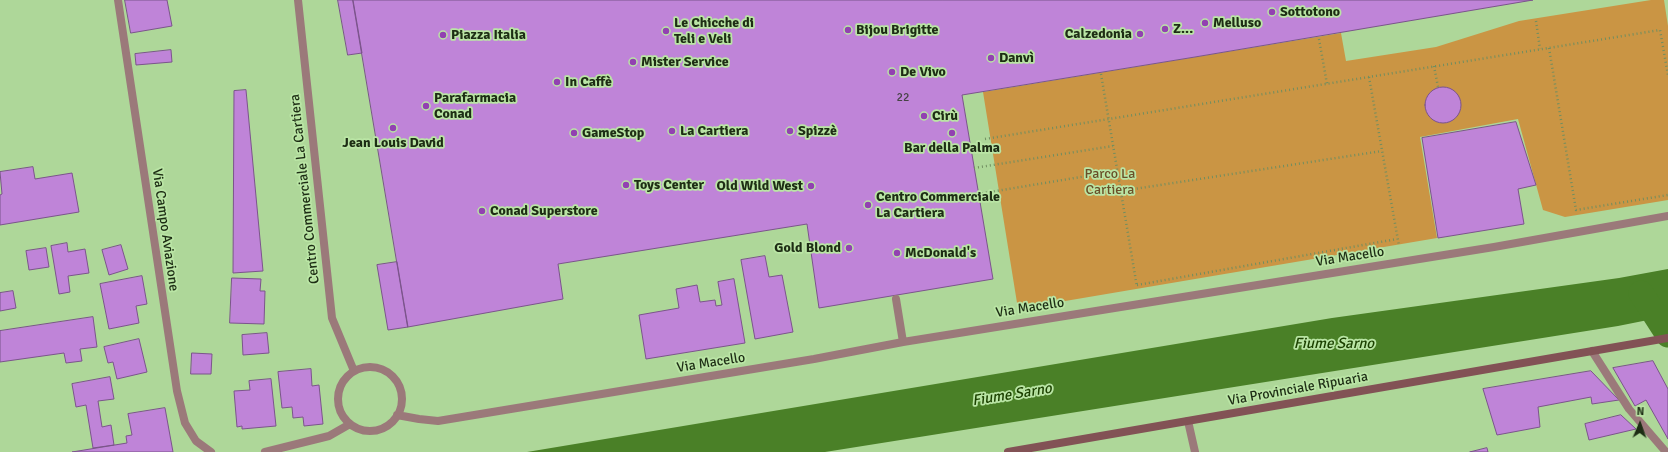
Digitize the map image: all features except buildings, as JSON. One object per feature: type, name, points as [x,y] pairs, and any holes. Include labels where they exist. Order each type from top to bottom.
[{"type":"main road","name":"Via Provinciale Ripuaria","points":[[1008,452],[1032,450],[1188,421],[1668,338]]},
{"type":"street","name":"Via Campo Aviazione","points":[[118,0],[177,391],[185,423],[196,441],[211,452]]},
{"type":"street","name":"Centro Commerciale La Cartiera","points":[[298,0],[332,318],[354,371]]},
{"type":"street","name":"Via Macello","points":[[397,415],[438,421],[814,359],[903,342],[1494,247],[1668,216]]},
{"type":"street","points":[[896,298],[903,342]]},
{"type":"street","points":[[1592,352],[1629,409],[1666,452]]},
{"type":"street","points":[[364,367],[374,367],[384,370],[392,376],[398,384],[401,394],[401,405],[397,415],[390,424],[381,429],[370,431],[360,429],[350,424],[343,416],[339,406],[338,396],[346,377],[354,371],[364,367]]},
{"type":"street","points":[[1188,421],[1195,452]]},
{"type":"street","points":[[265,452],[329,436],[350,424]]},
{"type":"path","points":[[1536,21],[1540,50]]},
{"type":"path","points":[[985,139],[1660,30],[1668,75]]},
{"type":"path","points":[[1319,39],[1327,84]]},
{"type":"path","points":[[1549,48],[1576,210],[1668,195]]},
{"type":"path","points":[[1434,66],[1438,87]]},
{"type":"path","points":[[1101,74],[1140,304]]},
{"type":"path","points":[[1369,77],[1403,262]]},
{"type":"path","points":[[974,168],[1113,146]]},
{"type":"path","points":[[1121,191],[1382,151]]},
{"type":"path","points":[[978,194],[1117,171]]},
{"type":"path","points":[[1136,285],[1398,239]]},
{"type":"green space","name":"Parco La Cartiera","points":[[1651,0],[1664,0],[1668,26],[1668,200],[1565,217],[1543,210],[1518,119],[1420,137],[1437,238],[1018,309],[983,92],[1341,33],[1346,61],[1436,47],[1519,21]]},
{"type":"water","name":"Fiume Sarno","points":[[1668,269],[1668,316],[1618,326],[825,452],[527,452],[1332,318],[1619,278]]},
{"type":"waterway","points":[[1641,293],[1668,335]]},
{"type":"place","name":"Sottotono","points":[[1272,12]]},
{"type":"place","name":"Melluso","points":[[1205,23]]},
{"type":"place","name":"Z...","points":[[1165,29]]},
{"type":"place","name":"Bijou Brigitte","points":[[848,30]]},
{"type":"place","name":"Le Chicche di Teli e Veli","points":[[666,31]]},
{"type":"place","name":"Calzedonia","points":[[1140,34]]},
{"type":"place","name":"Piazza Italia","points":[[443,35]]},
{"type":"place","name":"Danvì","points":[[991,58]]},
{"type":"place","name":"Mister Service","points":[[633,62]]},
{"type":"place","name":"De Vivo","points":[[892,72]]},
{"type":"place","name":"In Caffè","points":[[557,82]]},
{"type":"place","name":"Parafarmacia Conad","points":[[426,106]]},
{"type":"place","name":"Cirù","points":[[924,116]]},
{"type":"place","name":"Jean Louis David","points":[[393,128]]},
{"type":"place","name":"La Cartiera","points":[[672,131]]},
{"type":"place","name":"Spizzè","points":[[790,131]]},
{"type":"place","name":"GameStop","points":[[574,133]]},
{"type":"place","name":"Bar della Palma","points":[[952,133]]},
{"type":"place","name":"Toys Center","points":[[626,185]]},
{"type":"place","name":"Old Wild West","points":[[811,186]]},
{"type":"place","name":"Centro Commerciale La Cartiera","points":[[868,205]]},
{"type":"place","name":"Conad Superstore","points":[[482,211]]},
{"type":"place","name":"Gold Blond","points":[[849,248]]},
{"type":"place","name":"McDonald's","points":[[897,253]]}]
